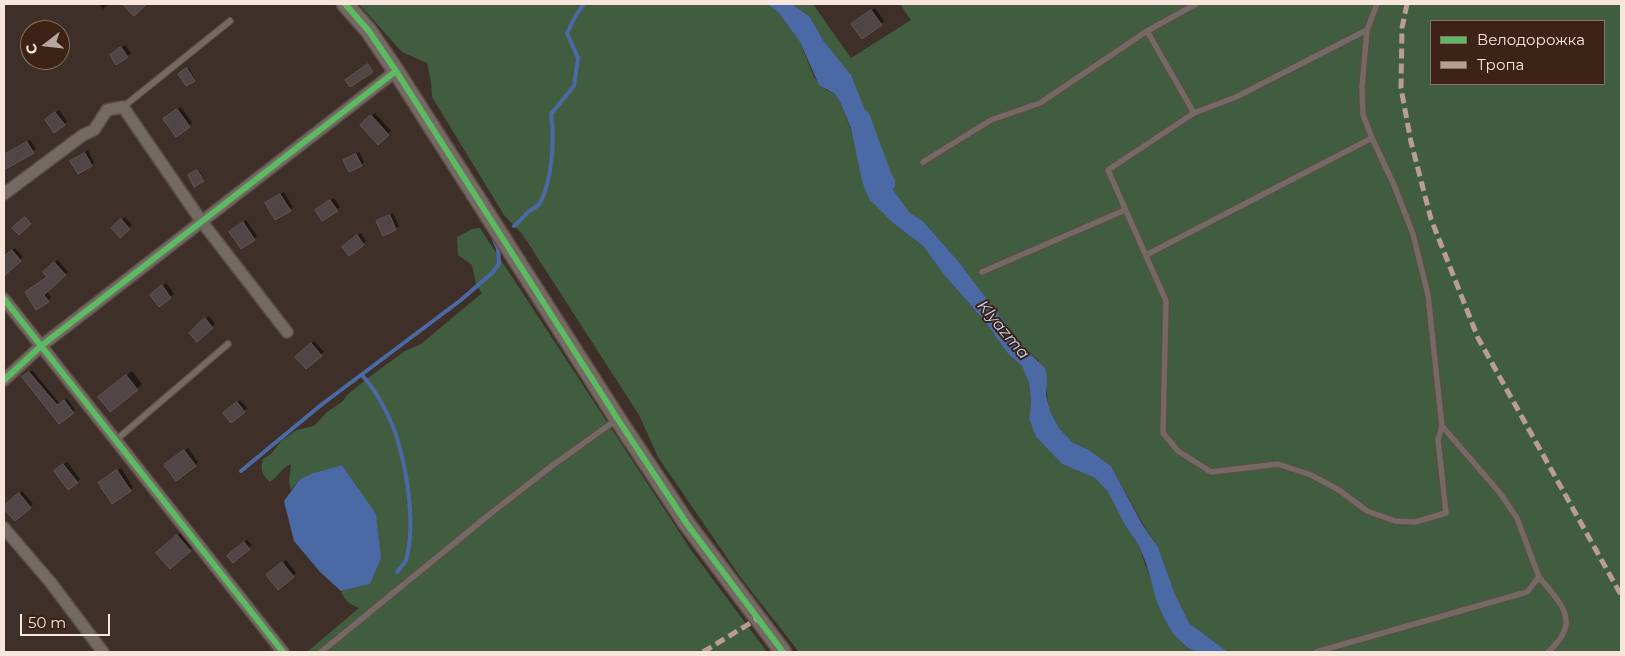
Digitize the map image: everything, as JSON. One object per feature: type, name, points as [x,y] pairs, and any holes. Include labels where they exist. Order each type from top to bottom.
[{"type":"street","points":[[345,4],[368,30],[396,71],[617,418],[687,524],[783,652]]},
{"type":"street","points":[[4,380],[41,346],[396,71]]},
{"type":"street","points":[[4,194],[83,135],[94,130],[108,110],[123,107],[202,222],[287,332]]},
{"type":"street","points":[[4,299],[283,652]]},
{"type":"street","points":[[4,528],[52,583],[103,652]]},
{"type":"lane","points":[[923,162],[991,120],[1040,103],[1147,31],[1196,4]]},
{"type":"lane","points":[[1367,30],[1236,97],[1194,113],[1108,170],[1166,301],[1163,433],[1178,451],[1211,472],[1278,464],[1311,475],[1340,490],[1367,511],[1395,521],[1415,522],[1446,513],[1438,440],[1442,426],[1428,295],[1413,234],[1363,115],[1362,87],[1367,30],[1377,4]]},
{"type":"lane","points":[[123,107],[230,21]]},
{"type":"lane","points":[[1147,31],[1194,113]]},
{"type":"lane","points":[[1146,256],[1372,138]]},
{"type":"lane","points":[[982,272],[1126,210]]},
{"type":"lane","points":[[116,440],[228,344]]},
{"type":"lane","points":[[321,652],[490,514],[617,418]]},
{"type":"lane","points":[[1442,426],[1500,493],[1517,518],[1539,577],[1565,611],[1566,629],[1548,652]]},
{"type":"lane","points":[[1316,652],[1527,592],[1539,577]]},
{"type":"green space","points":[[359,4],[767,4],[778,12],[800,42],[814,77],[826,90],[835,94],[840,102],[854,137],[862,181],[882,211],[893,223],[923,246],[945,276],[987,324],[1008,354],[1022,366],[1029,383],[1031,401],[1029,419],[1036,437],[1062,464],[1095,478],[1108,492],[1125,525],[1138,544],[1165,620],[1174,635],[1188,648],[1196,652],[799,652],[741,578],[658,457],[639,415],[523,235],[504,215],[432,97],[427,63],[402,52]]},
{"type":"green space","points":[[792,4],[813,4],[851,58],[911,20],[900,4],[1621,4],[1621,652],[1228,652],[1189,623],[1175,594],[1158,547],[1111,466],[1089,450],[1072,442],[1059,428],[1048,404],[1046,386],[1039,361],[1025,349],[958,261],[923,221],[910,213],[889,184],[872,153],[870,127],[845,68],[823,40],[810,17]]},
{"type":"green space","points":[[480,228],[691,550],[767,652],[307,652],[359,608],[348,602],[341,591],[370,584],[381,559],[358,488],[342,465],[313,473],[300,479],[291,490],[289,482],[291,464],[270,482],[262,472],[263,459],[271,454],[282,440],[297,430],[314,426],[327,412],[342,402],[347,395],[368,378],[405,351],[421,344],[482,293],[476,284],[472,265],[458,255],[457,237],[472,229]]},
{"type":"water","points":[[767,4],[792,4],[810,17],[823,40],[851,75],[868,118],[872,153],[889,184],[910,213],[923,221],[958,261],[1025,349],[1045,368],[1048,404],[1059,428],[1072,442],[1089,450],[1111,466],[1142,524],[1158,547],[1175,594],[1189,623],[1228,652],[1196,652],[1188,648],[1174,635],[1157,602],[1146,563],[1138,544],[1125,525],[1108,492],[1095,478],[1062,464],[1036,437],[1029,419],[1031,401],[1029,383],[1022,366],[1008,354],[987,324],[945,276],[923,246],[893,223],[869,199],[862,181],[851,128],[840,102],[835,94],[819,85],[800,42],[778,12]]},
{"type":"water","points":[[342,465],[376,514],[381,559],[370,584],[341,591],[320,572],[294,541],[284,501],[300,479],[313,473]]},
{"type":"building","points":[[123,4],[147,4],[134,16]]},
{"type":"building","points":[[871,10],[882,25],[862,39],[851,24]]},
{"type":"building","points":[[121,47],[128,57],[116,65],[110,55]]},
{"type":"building","points":[[368,64],[373,72],[350,87],[345,80]]},
{"type":"building","points":[[187,68],[195,81],[186,86],[178,74]]},
{"type":"building","points":[[177,109],[190,127],[176,137],[163,119]]},
{"type":"building","points":[[55,112],[65,125],[54,133],[45,120]]},
{"type":"building","points":[[371,115],[389,135],[378,145],[360,125]]},
{"type":"building","points":[[27,142],[34,153],[4,170],[4,155]]},
{"type":"building","points":[[85,153],[92,166],[78,174],[70,161]]},
{"type":"building","points":[[356,154],[362,166],[349,172],[343,160]]},
{"type":"building","points":[[197,170],[204,181],[194,187],[188,175]]},
{"type":"building","points":[[280,194],[291,211],[275,220],[265,203]]},
{"type":"building","points":[[330,200],[338,211],[322,221],[315,210]]},
{"type":"building","points":[[390,215],[396,230],[383,236],[376,221]]},
{"type":"building","points":[[25,217],[31,224],[19,235],[12,228]]},
{"type":"building","points":[[121,219],[130,229],[120,238],[111,228]]},
{"type":"building","points":[[243,222],[255,240],[241,249],[229,232]]},
{"type":"building","points":[[357,235],[364,245],[349,256],[342,247]]},
{"type":"building","points":[[12,250],[21,261],[4,276],[4,257]]},
{"type":"building","points":[[54,262],[66,275],[44,295],[49,302],[36,310],[25,292],[47,277],[43,272]]},
{"type":"building","points":[[162,285],[171,298],[159,307],[150,295]]},
{"type":"building","points":[[205,318],[213,328],[197,342],[189,333]]},
{"type":"building","points":[[311,343],[322,356],[306,369],[295,357]]},
{"type":"building","points":[[29,372],[57,405],[64,400],[74,413],[59,424],[22,377]]},
{"type":"building","points":[[126,375],[138,390],[110,412],[98,397]]},
{"type":"building","points":[[237,402],[245,412],[231,423],[223,413]]},
{"type":"building","points":[[184,450],[196,466],[176,481],[164,465]]},
{"type":"building","points":[[63,464],[78,483],[68,490],[54,471]]},
{"type":"building","points":[[117,470],[131,491],[112,504],[98,483]]},
{"type":"building","points":[[19,493],[31,508],[15,521],[4,509],[4,506]]},
{"type":"building","points":[[177,535],[191,551],[170,569],[156,553]]},
{"type":"building","points":[[244,542],[250,549],[233,563],[227,556]]},
{"type":"building","points":[[282,562],[294,577],[278,590],[266,575]]},
{"type":"waterway","points":[[514,226],[540,203],[544,194],[552,159],[553,135],[551,114],[574,86],[578,58],[567,33],[584,4]]},
{"type":"waterway","name":"Klyazma","points":[[860,119],[885,183]]},
{"type":"waterway","points":[[241,471],[321,405],[461,300],[493,272],[499,264],[498,249],[494,240]]},
{"type":"waterway","points":[[362,375],[386,411],[393,427],[407,480],[410,514],[409,546],[406,560],[397,572]]},
{"type":"marked path","points":[[1407,4],[1402,28],[1401,88],[1411,142],[1431,219],[1478,338],[1621,595]]},
{"type":"marked path","points":[[703,652],[757,619]]},
{"type":"cycle path","points":[[345,4],[368,30],[396,71],[617,418],[687,524],[783,652]]},
{"type":"cycle path","points":[[4,380],[41,346],[396,71]]},
{"type":"cycle path","points":[[4,299],[283,652]]}]
